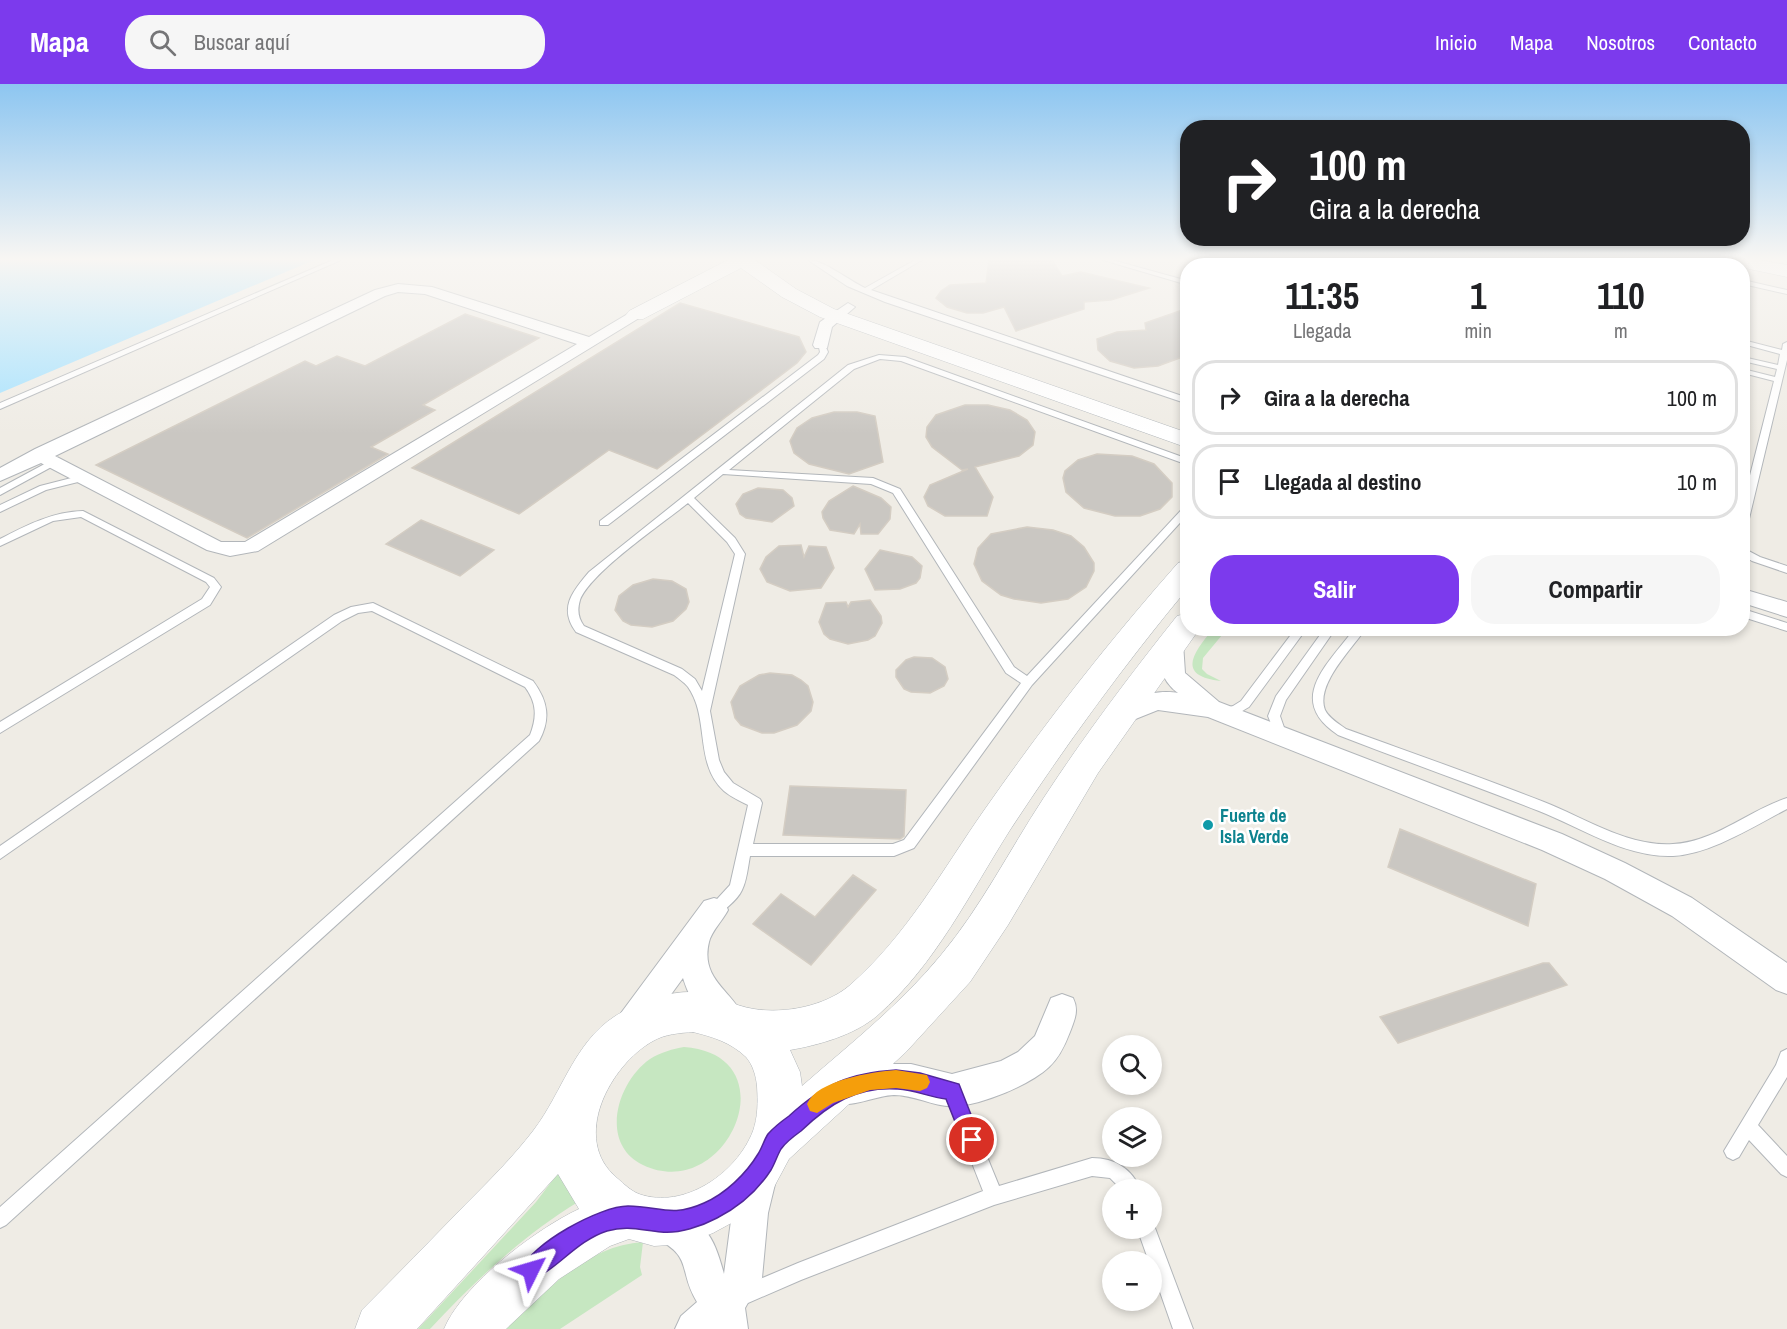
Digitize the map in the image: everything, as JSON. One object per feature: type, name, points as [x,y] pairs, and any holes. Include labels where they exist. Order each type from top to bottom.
[{"type":"main road","points":[[857,318],[1180,438]]},
{"type":"main road","points":[[859,318],[1180,426]]},
{"type":"main road","points":[[381,1329],[551,1146],[578,1099],[586,1079],[614,1043],[652,1020],[672,1014],[693,1012],[770,1032],[793,1030],[841,1014],[861,1002],[909,954],[935,919],[991,829],[1044,751],[1096,680],[1180,579]]},
{"type":"main road","points":[[470,1329],[518,1281],[558,1247],[591,1227],[645,1219],[686,1220],[710,1211],[731,1199],[770,1152],[827,1095],[919,1012],[956,968],[980,934],[1065,794],[1180,633]]},
{"type":"main road","points":[[739,1024],[762,1042],[773,1058],[780,1077],[783,1098],[781,1119],[770,1152]]},
{"type":"main road","points":[[578,1099],[573,1143],[578,1165],[587,1184],[601,1200],[645,1219]]},
{"type":"street","points":[[0,475],[46,458],[329,318]]},
{"type":"street","points":[[514,318],[588,342]]},
{"type":"street","points":[[46,458],[214,546],[229,551],[242,550],[267,539],[630,318]]},
{"type":"street","points":[[821,345],[825,325],[833,318]]},
{"type":"street","points":[[1750,598],[1787,610]]},
{"type":"street","points":[[1180,633],[1171,670],[1178,683],[1217,710],[1551,842],[1615,871],[1682,907],[1776,972]]},
{"type":"street","points":[[1118,717],[1154,702],[1171,701],[1200,709],[1217,710]]},
{"type":"street","points":[[614,1043],[648,1004],[714,910]]},
{"type":"street","points":[[694,938],[693,967],[700,987],[710,1002],[739,1024]]},
{"type":"street","points":[[827,1095],[870,1081],[896,1079],[920,1082],[936,1089],[969,1088],[1022,1070],[1042,1053],[1057,1032],[1062,1008]]},
{"type":"street","points":[[694,1329],[728,1316],[744,1278],[750,1213],[770,1152]]},
{"type":"street","points":[[645,1219],[685,1233],[699,1249],[709,1288],[728,1316]]},
{"type":"lane","points":[[0,406],[203,318]]},
{"type":"lane","points":[[945,318],[1180,398]]},
{"type":"lane","points":[[1750,343],[1786,349],[1750,486]]},
{"type":"lane","points":[[604,523],[821,357],[824,352],[821,345]]},
{"type":"lane","points":[[714,910],[736,888],[756,804],[726,786],[713,761],[697,689],[687,676],[580,628],[572,616],[574,600],[593,574],[851,367],[879,357],[903,359],[1180,459]]},
{"type":"lane","points":[[1750,362],[1779,377]]},
{"type":"lane","points":[[1750,367],[1779,377]]},
{"type":"lane","points":[[1750,372],[1779,377]]},
{"type":"lane","points":[[1750,377],[1779,377]]},
{"type":"lane","points":[[0,492],[46,458]]},
{"type":"lane","points":[[722,471],[873,481],[897,491],[1010,670],[1028,682]]},
{"type":"lane","points":[[0,509],[43,488],[83,478]]},
{"type":"lane","points":[[688,498],[731,540],[740,554],[704,714]]},
{"type":"lane","points":[[0,543],[43,522],[64,515],[83,514],[210,580],[216,586],[206,602],[0,728]]},
{"type":"lane","points":[[744,850],[894,850],[909,844],[1028,682],[1180,517]]},
{"type":"lane","points":[[1750,556],[1787,570]]},
{"type":"lane","points":[[0,853],[338,618],[355,610],[373,607],[529,684],[538,695],[542,708],[541,722],[534,738],[0,1219]]},
{"type":"lane","points":[[1750,615],[1787,627]]},
{"type":"lane","points":[[1217,710],[1237,709],[1245,704],[1296,636]]},
{"type":"lane","points":[[1281,736],[1274,716],[1280,699],[1325,636]]},
{"type":"lane","points":[[1355,636],[1321,683],[1316,698],[1319,712],[1342,732],[1548,809],[1630,844],[1674,850],[1725,833],[1787,803]]},
{"type":"lane","points":[[1776,972],[1787,991]]},
{"type":"lane","points":[[1733,1151],[1783,1069],[1787,1057]]},
{"type":"lane","points":[[952,1090],[994,1196]]},
{"type":"lane","points":[[1748,1127],[1787,1168]]},
{"type":"lane","points":[[728,1316],[798,1272],[994,1196],[1092,1167],[1113,1169],[1125,1179]]},
{"type":"lane","points":[[1150,1239],[1183,1329]]},
{"type":"green space","points":[[1208,636],[1221,636],[1203,658],[1202,669],[1221,681],[1198,674],[1193,668],[1195,654]]},
{"type":"green space","points":[[684,1047],[717,1056],[735,1074],[741,1098],[736,1124],[721,1147],[700,1165],[673,1172],[643,1165],[629,1155],[621,1142],[617,1128],[618,1112],[622,1096],[639,1069],[658,1054]]},
{"type":"green space","points":[[561,1169],[578,1202],[518,1244],[430,1329],[418,1329],[536,1202]]},
{"type":"green space","points":[[643,1242],[640,1267],[642,1275],[560,1329],[506,1329],[552,1286],[585,1261],[622,1245]]},
{"type":"water","points":[[0,318],[177,318],[0,393]]},
{"type":"building","points":[[457,318],[478,318],[539,338],[423,405],[435,410],[371,447],[388,454],[247,538],[96,465],[305,361],[316,366],[337,356],[365,366]]},
{"type":"building","points":[[655,318],[733,318],[799,337],[806,352],[797,363],[657,469],[609,450],[519,514],[412,468]]},
{"type":"building","points":[[1010,318],[1056,318],[1016,331]]},
{"type":"building","points":[[1159,318],[1180,318],[1180,358],[1158,366],[1134,368],[1110,361],[1098,350],[1097,339],[1117,332],[1146,330],[1145,323]]},
{"type":"building","points":[[965,405],[988,405],[1010,410],[1027,420],[1035,432],[1033,445],[1019,456],[975,467],[993,497],[987,516],[945,516],[928,506],[924,497],[930,485],[968,469],[962,470],[932,447],[926,437],[927,427],[936,415]]},
{"type":"building","points":[[834,412],[857,412],[875,416],[883,462],[849,474],[809,464],[794,453],[790,441],[797,428],[812,418]]},
{"type":"building","points":[[1097,454],[1132,456],[1154,464],[1172,483],[1172,497],[1160,509],[1140,516],[1115,516],[1084,508],[1066,492],[1063,478],[1065,471],[1078,460]]},
{"type":"building","points":[[853,486],[881,498],[891,507],[890,519],[878,534],[861,534],[860,524],[854,534],[830,530],[823,518],[822,512],[829,501]]},
{"type":"building","points":[[758,488],[783,490],[792,498],[794,506],[772,522],[746,518],[740,514],[736,504],[743,494]]},
{"type":"building","points":[[421,520],[494,550],[460,576],[386,544]]},
{"type":"building","points":[[1027,527],[1053,530],[1071,536],[1084,547],[1094,563],[1094,571],[1086,587],[1068,599],[1041,603],[1001,595],[982,581],[974,564],[978,548],[991,534]]},
{"type":"building","points":[[801,545],[804,557],[809,546],[826,547],[834,568],[821,588],[790,591],[767,582],[760,569],[766,557],[779,546]]},
{"type":"building","points":[[880,550],[912,557],[922,566],[920,578],[916,583],[900,589],[875,590],[865,569]]},
{"type":"building","points":[[653,579],[672,581],[686,589],[689,602],[686,609],[673,621],[652,627],[631,625],[623,621],[615,610],[619,596],[633,585]]},
{"type":"building","points":[[870,600],[881,616],[882,623],[875,636],[868,640],[848,644],[830,639],[824,634],[819,622],[826,603],[846,602],[848,607],[851,602]]},
{"type":"building","points":[[914,657],[932,658],[945,667],[948,679],[944,686],[930,693],[911,692],[904,689],[896,677],[896,670],[906,660]]},
{"type":"building","points":[[770,673],[792,675],[801,680],[808,686],[813,702],[811,711],[797,725],[774,733],[762,733],[741,725],[735,718],[731,702],[740,686],[759,675]]},
{"type":"building","points":[[790,786],[906,790],[904,836],[900,839],[783,835]]},
{"type":"building","points":[[1400,829],[1536,884],[1528,926],[1388,867]]},
{"type":"building","points":[[853,875],[876,890],[811,965],[753,924],[781,894],[815,917]]},
{"type":"building","points":[[1543,963],[1549,963],[1567,985],[1398,1043],[1380,1017]]},
{"type":"slow traffic","points":[[817,1104],[827,1095],[870,1081],[896,1079],[920,1082]]},
{"type":"place","name":"Fuerte de Isla Verde","points":[[1208,825]]},
{"type":"route","points":[[531,1270],[558,1247],[591,1227],[608,1221],[627,1216],[640,1220],[663,1222],[686,1220],[710,1211],[731,1199],[749,1182],[764,1163],[775,1141],[827,1095],[870,1081],[896,1079],[920,1082],[936,1089],[952,1090],[972,1140]]}]
